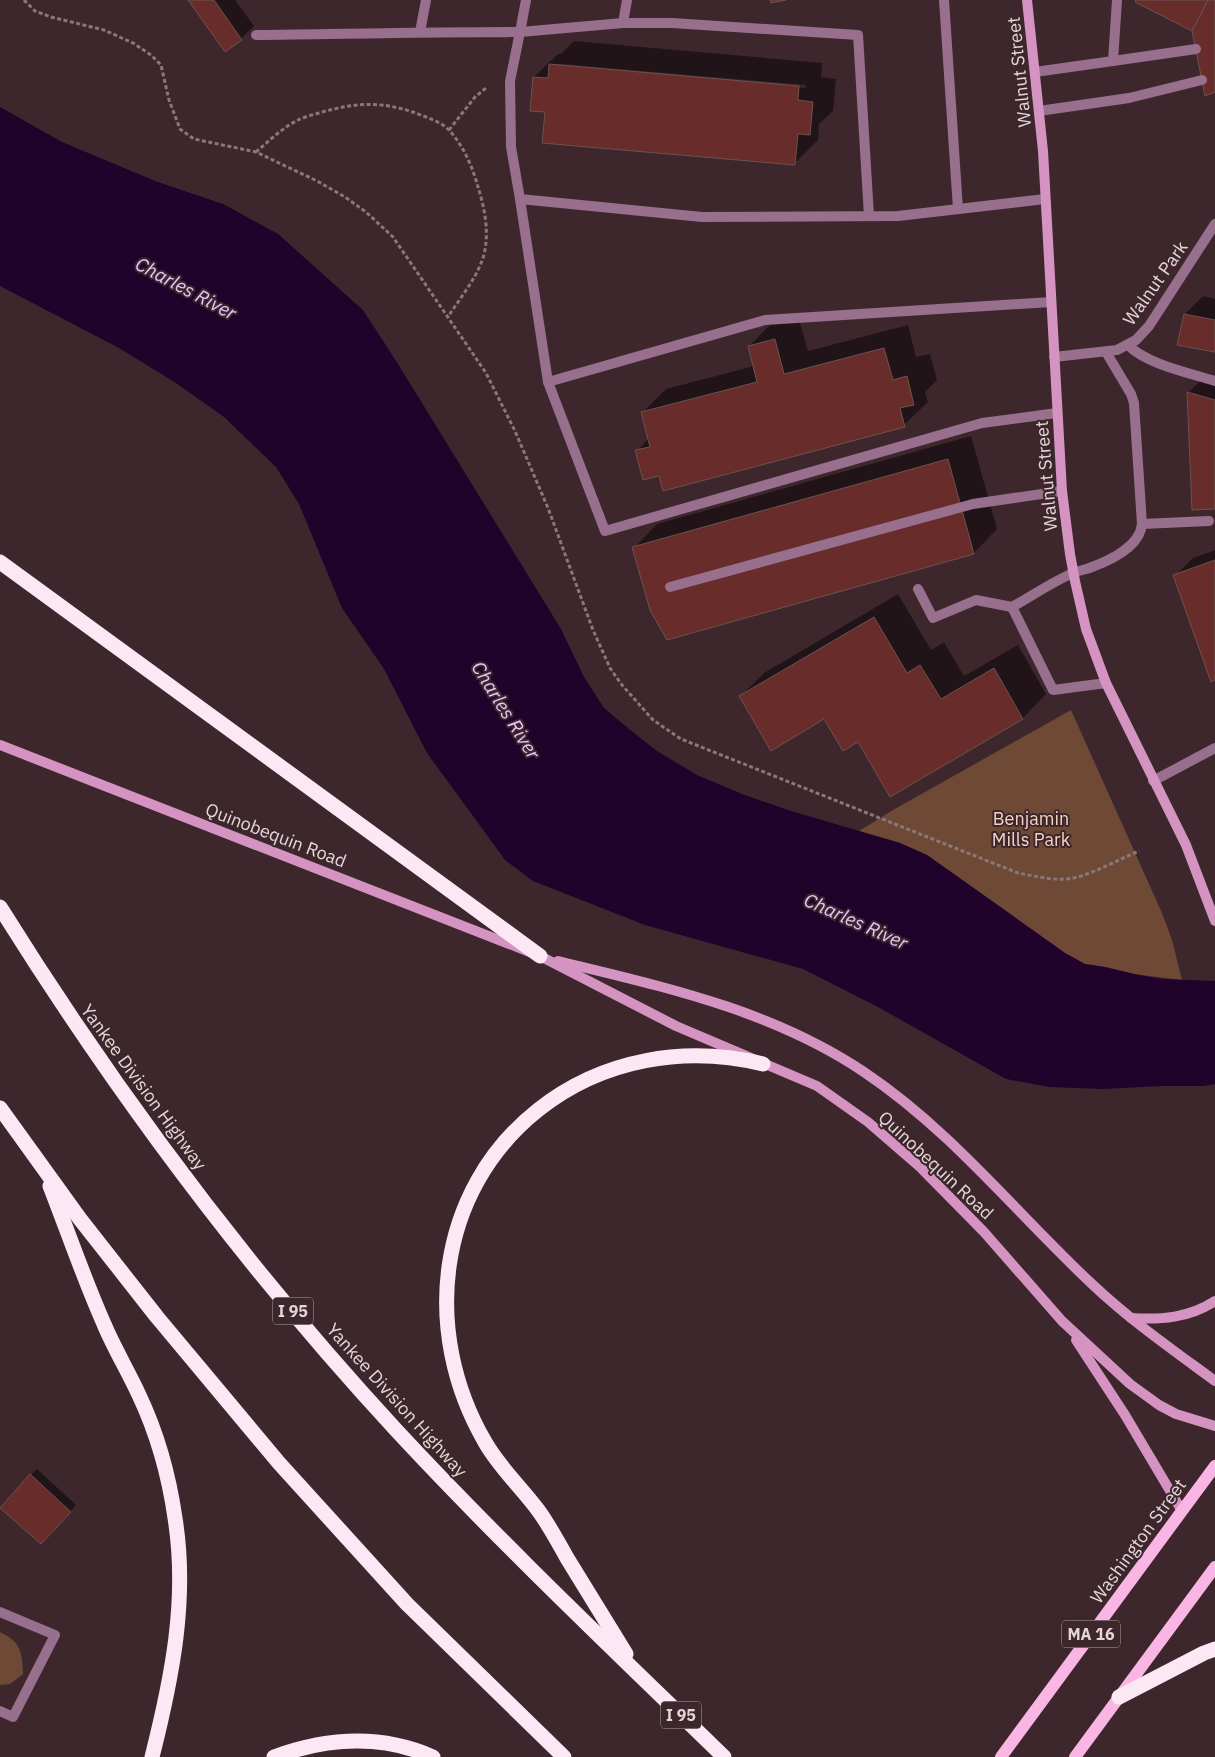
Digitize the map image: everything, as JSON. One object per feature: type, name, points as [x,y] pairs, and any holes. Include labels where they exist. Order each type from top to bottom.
[{"type":"highway","points":[[0,562],[540,956]]},
{"type":"highway","name":"Yankee Division Highway","points":[[0,907],[123,1094],[198,1193],[308,1330],[397,1430],[482,1520],[724,1757]]},
{"type":"highway","points":[[637,1672],[538,1510],[485,1443],[474,1421],[459,1382],[449,1341],[446,1279],[450,1255],[461,1218],[478,1180],[489,1162],[514,1131],[566,1090],[622,1065],[678,1055],[724,1056],[763,1064]]},
{"type":"highway","points":[[0,1108],[157,1318],[279,1463],[407,1604],[564,1757]]},
{"type":"highway","points":[[42,1166],[104,1324],[140,1397],[158,1446],[173,1502],[179,1565],[179,1612],[171,1678],[152,1757]]},
{"type":"highway","points":[[1119,1697],[1215,1649]]},
{"type":"highway","points":[[274,1757],[320,1744],[364,1741],[408,1748],[432,1757]]},
{"type":"main road","name":"Walnut Street","points":[[1027,0],[1040,111],[1062,491],[1074,573],[1086,629],[1106,683],[1186,845],[1215,921]]},
{"type":"main road","name":"Quinobequin Road","points":[[0,745],[540,956],[676,1026],[817,1086],[843,1103],[920,1167],[984,1232],[1062,1321],[1130,1384],[1150,1399],[1176,1414],[1215,1426]]},
{"type":"main road","name":"Quinobequin Road","points":[[540,956],[667,988],[720,1004],[753,1016],[811,1042],[864,1072],[915,1110],[940,1132],[970,1160],[1074,1267],[1131,1318],[1215,1381]]},
{"type":"main road","points":[[1131,1318],[1161,1319],[1180,1316],[1197,1311],[1215,1301]]},
{"type":"main road","points":[[1062,1321],[1125,1415],[1182,1511]]},
{"type":"main road","name":"Washington Street","points":[[1001,1757],[1215,1466]]},
{"type":"main road","points":[[1075,1757],[1215,1567]]},
{"type":"street","points":[[420,32],[426,0]]},
{"type":"street","points":[[526,0],[510,81],[511,147],[548,382],[605,532],[982,423],[1057,413]]},
{"type":"street","points":[[623,23],[627,0]]},
{"type":"street","points":[[944,0],[958,209]]},
{"type":"street","points":[[1113,61],[1117,0]]},
{"type":"street","points":[[256,35],[520,32],[623,23],[672,23],[858,35],[869,216]]},
{"type":"street","points":[[1035,72],[1196,50]]},
{"type":"street","points":[[1040,111],[1129,98],[1202,80]]},
{"type":"street","points":[[520,199],[702,217],[898,216],[1046,199]]},
{"type":"street","name":"Walnut Park","points":[[1054,357],[1106,352],[1128,345],[1136,340],[1149,326],[1215,224]]},
{"type":"street","points":[[548,382],[765,320],[1051,302]]},
{"type":"street","points":[[1128,345],[1134,351],[1149,359],[1215,381]]},
{"type":"street","points":[[918,589],[933,618],[976,600],[1012,607],[1074,573],[1102,564],[1133,545],[1141,533],[1142,524],[1134,403],[1131,394],[1106,352]]},
{"type":"street","points":[[670,587],[973,504],[1062,491]]},
{"type":"street","points":[[1142,524],[1209,521]]},
{"type":"street","points":[[1012,607],[1053,690],[1106,683]]},
{"type":"street","points":[[1153,781],[1215,748]]},
{"type":"street","points":[[0,1612],[55,1635],[13,1717],[0,1711]]},
{"type":"path","points":[[24,0],[35,11],[51,17],[104,30],[133,43],[151,55],[161,64],[169,100],[180,129],[194,139],[256,152],[317,181],[345,197],[382,226],[404,252],[486,373],[515,431],[548,508],[596,637],[610,668],[628,692],[660,725],[681,739],[1018,873],[1067,879],[1092,872],[1139,851]]},
{"type":"path","points":[[449,130],[475,96],[487,87],[510,81]]},
{"type":"path","points":[[256,152],[278,133],[299,119],[354,105],[375,103],[399,107],[435,121],[449,130],[466,158],[482,199],[486,225],[486,243],[483,259],[448,317]]},
{"type":"green space","name":"Benjamin Mills Park","points":[[1071,710],[1162,913],[1172,940],[1182,980],[1134,974],[1085,964],[1065,953],[927,855],[900,843],[859,831]]},
{"type":"green space","points":[[0,1632],[12,1640],[19,1648],[23,1674],[10,1684],[0,1685]]},
{"type":"water","name":"Charles River","points":[[0,107],[62,142],[155,181],[223,204],[278,234],[363,310],[561,629],[584,677],[604,708],[629,729],[657,751],[697,775],[742,794],[791,811],[900,843],[927,855],[1065,953],[1085,964],[1162,979],[1215,981],[1215,1084],[1204,1086],[1103,1089],[1049,1087],[1006,1079],[878,1007],[803,969],[645,925],[533,881],[505,860],[427,753],[384,669],[342,608],[299,504],[276,467],[224,417],[176,383],[119,348],[0,286]]},
{"type":"building","points":[[188,0],[214,0],[242,40],[225,52]]},
{"type":"building","points":[[770,0],[786,0],[771,3]]},
{"type":"building","points":[[1136,0],[1208,0],[1192,31],[1135,2]]},
{"type":"building","points":[[1208,0],[1215,0],[1215,92],[1205,96],[1192,31]]},
{"type":"building","points":[[549,64],[799,86],[798,100],[813,102],[810,135],[798,134],[795,165],[542,143],[545,112],[530,111],[533,77],[548,78]]},
{"type":"building","points":[[1184,314],[1215,320],[1215,352],[1177,345]]},
{"type":"building","points":[[775,339],[784,374],[884,348],[893,380],[907,376],[914,405],[900,408],[905,427],[663,491],[659,476],[643,480],[635,450],[650,447],[641,412],[757,382],[748,346]]},
{"type":"building","points":[[1187,392],[1215,400],[1215,509],[1192,510]]},
{"type":"building","points":[[948,459],[974,554],[667,640],[650,610],[632,547]]},
{"type":"building","points":[[1215,560],[1215,680],[1211,682],[1173,575]]},
{"type":"building","points":[[874,617],[907,673],[920,665],[941,699],[994,668],[1023,719],[890,797],[858,742],[843,751],[824,719],[771,751],[739,696]]},
{"type":"building","points":[[30,1474],[71,1512],[41,1544],[0,1508]]}]
